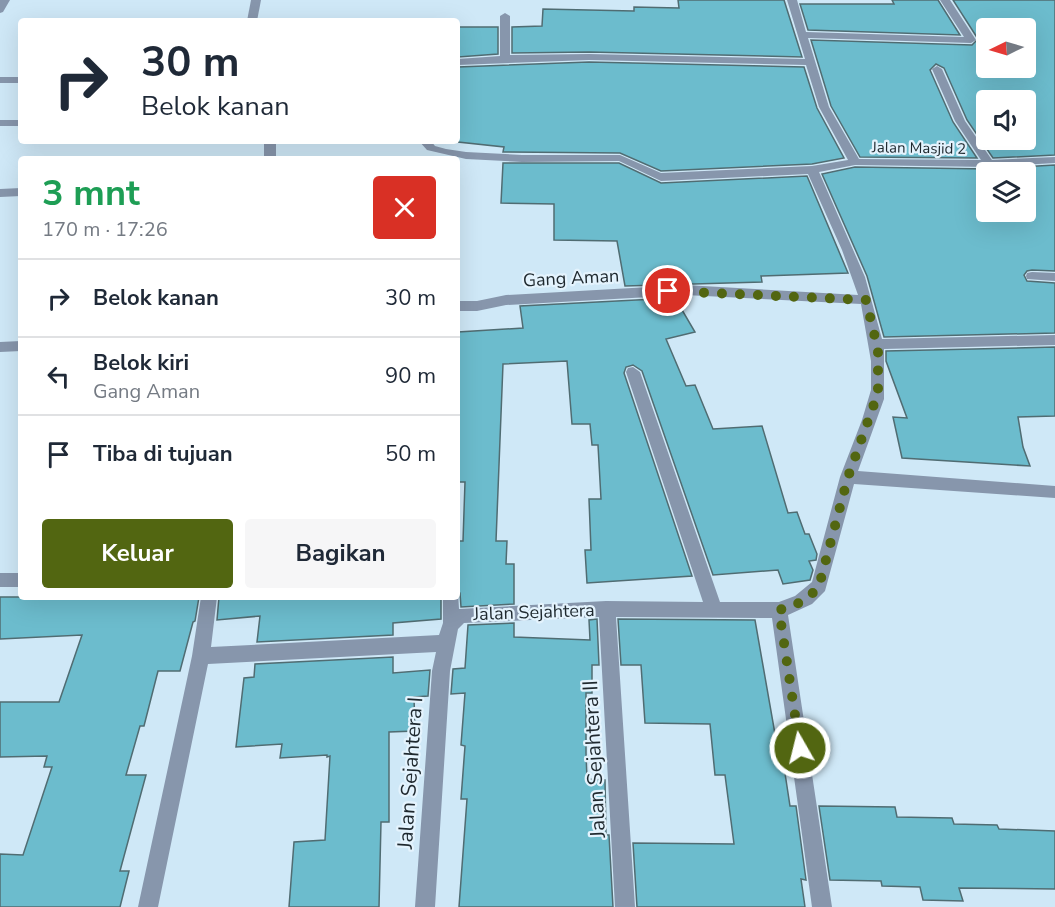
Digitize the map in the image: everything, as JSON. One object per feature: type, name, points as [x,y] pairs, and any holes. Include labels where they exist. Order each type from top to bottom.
[{"type":"street","points":[[0,10],[5,0]]},
{"type":"street","points":[[252,18],[255,0]]},
{"type":"street","points":[[792,0],[824,107],[855,162]]},
{"type":"street","points":[[802,35],[971,40],[945,0]]},
{"type":"street","points":[[505,16],[505,58]]},
{"type":"street","points":[[460,62],[579,56],[809,62]]},
{"type":"street","points":[[937,69],[960,121],[988,162]]},
{"type":"street","points":[[0,81],[18,80]]},
{"type":"street","points":[[0,123],[18,123]]},
{"type":"street","name":"Jalan Masjid 2","points":[[428,144],[432,148],[446,152],[492,157],[620,158],[639,165],[649,174],[661,177],[812,170],[855,162],[976,164]]},
{"type":"street","name":"Jalan Masjid 2","points":[[1022,162],[1055,160]]},
{"type":"street","points":[[812,170],[857,272],[877,344],[878,393],[848,477],[819,586],[810,598],[799,605],[779,610],[822,907],[833,907]]},
{"type":"street","points":[[0,192],[18,192]]},
{"type":"street","points":[[1032,276],[1055,277]]},
{"type":"street","name":"Gang Aman","points":[[460,306],[477,306],[506,300],[685,290],[866,300]]},
{"type":"street","points":[[877,344],[1055,340]]},
{"type":"street","points":[[0,347],[18,346]]},
{"type":"street","points":[[633,372],[714,609]]},
{"type":"street","points":[[848,477],[1055,492]]},
{"type":"street","points":[[0,580],[18,580]]},
{"type":"street","points":[[148,907],[201,656],[208,600]]},
{"type":"street","points":[[451,600],[451,622]]},
{"type":"street","name":"Jalan Sejahtera","points":[[446,643],[451,622],[464,615],[606,609],[779,610]]},
{"type":"street","name":"Jalan Sejahtera II","points":[[606,609],[610,639],[625,907]]},
{"type":"street","points":[[201,656],[446,643]]},
{"type":"street","name":"Jalan Sejahtera I","points":[[424,907],[441,670],[446,643]]},
{"type":"building","points":[[678,0],[784,0],[802,57],[589,52],[512,53],[512,27],[542,26],[543,9],[634,11],[634,7],[679,8]]},
{"type":"building","points":[[892,0],[938,0],[960,35],[808,30],[800,4],[894,4]]},
{"type":"building","points":[[953,0],[1055,0],[1055,155],[993,158],[988,150],[1036,150],[1036,90],[976,90],[976,133],[967,120],[944,68],[936,64],[930,70],[953,122],[977,158],[860,157],[831,106],[811,40],[972,45],[976,41],[976,78],[1036,78],[1036,18],[976,18],[976,36]]},
{"type":"building","points":[[460,27],[498,27],[498,54],[460,57]]},
{"type":"building","points":[[589,62],[804,67],[817,108],[844,158],[812,164],[661,171],[620,153],[503,152],[504,147],[460,142],[460,67]]},
{"type":"building","points":[[503,163],[619,163],[661,183],[807,176],[848,273],[761,276],[762,282],[625,286],[617,241],[554,240],[554,204],[501,203]]},
{"type":"building","points":[[1055,165],[1055,271],[1032,270],[1027,271],[1024,275],[1027,281],[1055,283],[1055,333],[884,337],[867,276],[822,174],[855,167],[976,169],[976,222],[1036,222],[1036,166]]},
{"type":"building","points":[[675,298],[695,332],[666,339],[686,386],[695,385],[713,429],[762,426],[788,513],[797,512],[805,534],[809,534],[817,554],[816,560],[809,561],[813,570],[810,580],[783,584],[778,570],[713,575],[642,371],[633,365],[626,367],[624,373],[692,576],[587,583],[585,550],[591,550],[589,499],[601,499],[598,445],[592,445],[590,424],[572,424],[567,361],[503,364],[496,541],[507,541],[506,564],[514,564],[514,604],[461,607],[460,541],[463,541],[465,482],[460,482],[460,332],[523,328],[520,306]]},
{"type":"building","points":[[1055,347],[1055,416],[1018,417],[1023,447],[1030,466],[902,458],[893,417],[907,418],[886,361],[886,351]]},
{"type":"building","points":[[0,597],[18,597],[18,600],[198,600],[195,621],[180,671],[158,671],[144,726],[140,726],[126,775],[146,775],[120,871],[129,871],[120,907],[0,907],[0,854],[23,855],[52,767],[44,767],[47,756],[0,757],[0,702],[59,702],[82,635],[0,639]]},
{"type":"building","points":[[219,600],[441,600],[441,619],[393,623],[393,635],[257,642],[260,616],[217,620]]},
{"type":"building","points":[[597,619],[599,665],[592,665],[592,693],[586,693],[587,779],[605,780],[606,835],[609,835],[613,907],[459,907],[467,799],[461,799],[465,746],[461,745],[465,693],[451,694],[453,669],[465,668],[468,625],[514,623],[514,637],[590,640],[589,620]]},
{"type":"building","points":[[618,619],[755,620],[775,734],[779,734],[790,806],[796,806],[806,880],[801,879],[805,907],[637,907],[633,843],[734,844],[725,775],[715,775],[710,724],[645,723],[641,665],[621,665]]},
{"type":"building","points":[[393,657],[393,673],[430,670],[428,696],[414,697],[415,731],[389,732],[389,822],[381,822],[379,907],[289,907],[294,842],[325,840],[330,756],[280,758],[282,744],[236,747],[244,678],[254,677],[255,664]]},
{"type":"building","points":[[819,806],[895,807],[897,817],[952,818],[954,824],[997,825],[999,829],[1055,831],[1055,889],[959,888],[963,901],[923,900],[920,887],[882,886],[881,881],[830,880]]},
{"type":"route","points":[[668,291],[866,300],[873,321],[878,350],[878,393],[848,477],[819,586],[810,598],[799,605],[779,610],[800,748]]}]
